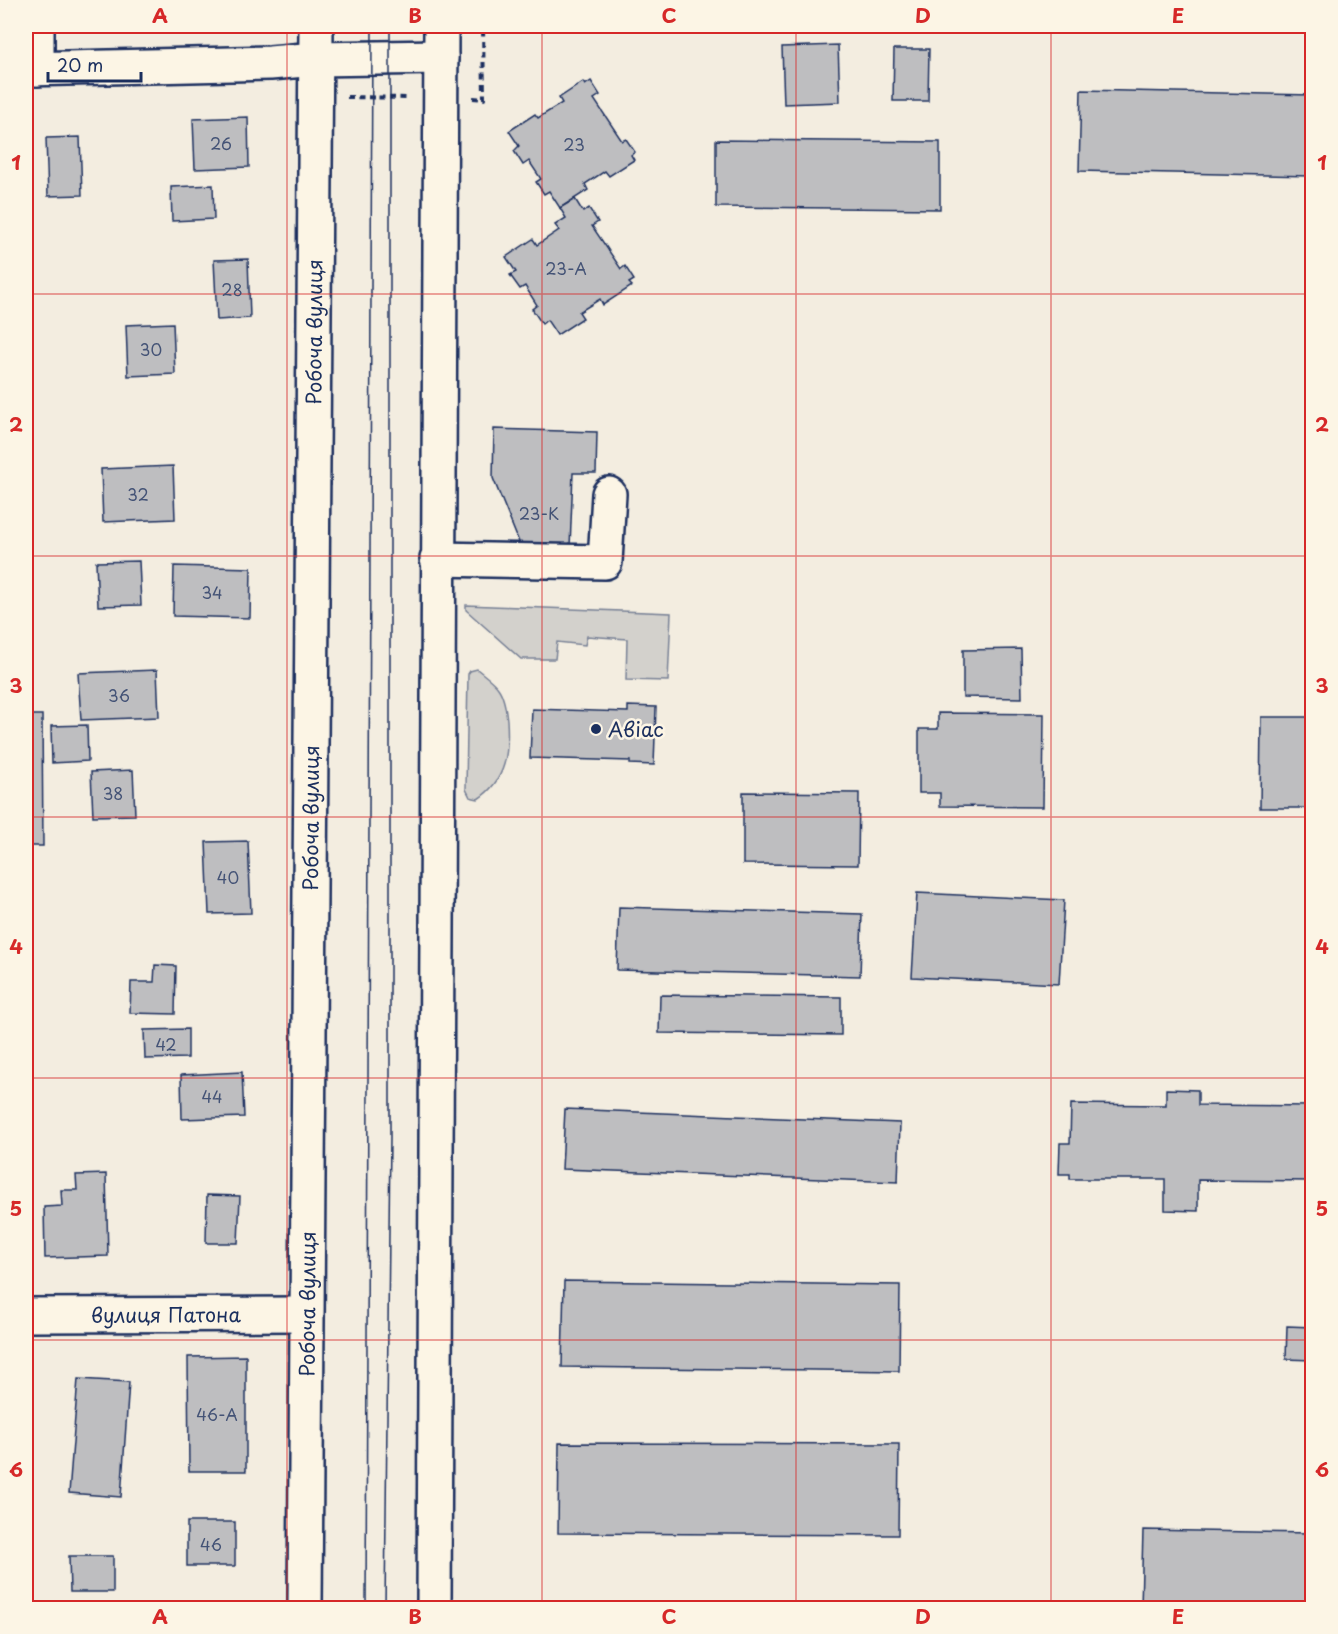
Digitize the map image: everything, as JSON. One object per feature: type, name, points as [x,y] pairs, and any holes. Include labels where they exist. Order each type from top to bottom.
[{"type":"main road","points":[[37,26],[31,69],[270,63],[441,41],[434,1608]]},
{"type":"main road","name":"Робоча вулиця","points":[[305,1608],[305,1314],[316,26]]},
{"type":"main road","points":[[438,560],[605,562],[609,494]]},
{"type":"main road","name":"вулиця Патона","points":[[26,1315],[305,1314]]},
{"type":"path","points":[[315,97],[484,99],[483,26]]},
{"type":"shaded area","points":[[466,605],[671,613],[668,681],[626,680],[627,639],[587,636],[585,645],[557,642],[555,659],[521,659],[466,610]]},
{"type":"shaded area","points":[[477,669],[500,691],[508,732],[506,754],[500,774],[488,791],[478,799],[470,797],[466,789],[468,674]]},
{"type":"building","points":[[838,45],[840,102],[784,104],[782,47]]},
{"type":"building","points":[[894,49],[929,49],[928,101],[893,101]]},
{"type":"building","points":[[591,81],[600,95],[594,99],[622,141],[626,139],[635,152],[631,155],[634,160],[609,176],[605,171],[585,184],[588,190],[560,208],[549,191],[544,194],[536,182],[541,179],[529,161],[523,165],[514,151],[519,146],[509,131],[535,114],[538,118],[562,103],[559,98],[583,82],[585,85]]},
{"type":"building","points":[[1081,90],[1312,95],[1312,176],[1079,171]]},
{"type":"building","points":[[248,117],[249,167],[195,169],[193,119]]},
{"type":"building","points":[[80,137],[82,195],[48,196],[46,138]]},
{"type":"building","points":[[716,140],[940,142],[940,209],[716,207]]},
{"type":"building","points":[[213,185],[214,219],[172,221],[171,187]]},
{"type":"building","points":[[575,199],[583,212],[589,208],[598,222],[592,226],[621,269],[625,266],[634,280],[629,283],[632,286],[603,305],[600,299],[579,312],[583,318],[557,335],[547,320],[542,324],[532,309],[537,305],[525,286],[520,289],[510,275],[516,272],[506,257],[533,239],[537,245],[559,230],[555,225],[566,218],[560,208]]},
{"type":"building","points":[[248,259],[250,318],[217,320],[214,260]]},
{"type":"building","points":[[173,323],[175,374],[128,376],[126,325]]},
{"type":"building","points":[[494,429],[597,432],[596,473],[573,473],[570,547],[521,547],[493,478]]},
{"type":"building","points":[[173,466],[175,519],[103,522],[101,469]]},
{"type":"building","points":[[139,561],[141,605],[98,606],[96,562]]},
{"type":"building","points":[[174,566],[251,568],[250,618],[173,616]]},
{"type":"building","points":[[1021,649],[1022,698],[963,697],[963,650]]},
{"type":"building","points":[[157,670],[159,717],[81,720],[78,673]]},
{"type":"building","points":[[628,706],[656,707],[654,765],[630,764],[630,761],[530,758],[532,709],[628,712]]},
{"type":"building","points":[[938,713],[1044,714],[1043,807],[940,806],[940,793],[919,793],[919,729],[938,729]]},
{"type":"building","points":[[26,715],[42,715],[43,846],[26,846]]},
{"type":"building","points":[[1261,717],[1312,717],[1312,808],[1260,808]]},
{"type":"building","points":[[87,725],[88,761],[52,763],[51,726]]},
{"type":"building","points":[[133,770],[135,815],[93,816],[91,772]]},
{"type":"building","points":[[743,792],[859,793],[858,865],[743,864]]},
{"type":"building","points":[[248,841],[251,913],[209,914],[206,842]]},
{"type":"building","points":[[917,893],[1064,900],[1059,984],[912,977]]},
{"type":"building","points":[[619,907],[862,914],[860,976],[617,970]]},
{"type":"building","points":[[155,965],[176,966],[175,1014],[130,1013],[131,982],[154,982]]},
{"type":"building","points":[[660,995],[841,997],[841,1035],[659,1033]]},
{"type":"building","points":[[188,1029],[188,1058],[145,1059],[144,1030]]},
{"type":"building","points":[[242,1072],[244,1117],[182,1119],[181,1075]]},
{"type":"building","points":[[1166,1089],[1198,1090],[1198,1105],[1312,1106],[1312,1181],[1198,1180],[1198,1211],[1165,1210],[1165,1179],[1070,1179],[1070,1174],[1059,1174],[1060,1143],[1070,1143],[1071,1104],[1166,1105]]},
{"type":"building","points":[[565,1109],[900,1123],[898,1182],[562,1169]]},
{"type":"building","points":[[106,1174],[108,1256],[45,1258],[44,1207],[62,1206],[61,1190],[77,1190],[76,1175]]},
{"type":"building","points":[[207,1195],[240,1196],[238,1243],[206,1243]]},
{"type":"building","points":[[564,1281],[900,1285],[899,1371],[562,1367]]},
{"type":"building","points":[[1287,1326],[1312,1327],[1312,1360],[1286,1359]]},
{"type":"building","points":[[246,1356],[246,1471],[189,1471],[188,1357]]},
{"type":"building","points":[[78,1379],[129,1382],[121,1497],[69,1493]]},
{"type":"building","points":[[559,1443],[899,1444],[898,1535],[558,1533]]},
{"type":"building","points":[[187,1522],[235,1522],[235,1566],[187,1566]]},
{"type":"building","points":[[1143,1530],[1312,1533],[1312,1608],[1141,1608]]},
{"type":"building","points":[[69,1556],[113,1556],[113,1592],[70,1592]]},
{"type":"building","points":[[84,1606],[100,1607],[100,1608],[84,1608]]},
{"type":"tram line","points":[[366,1608],[372,26]]},
{"type":"tram line","points":[[385,1608],[390,1138],[390,26]]},
{"type":"place","name":"Авіас","points":[[596,729]]}]
